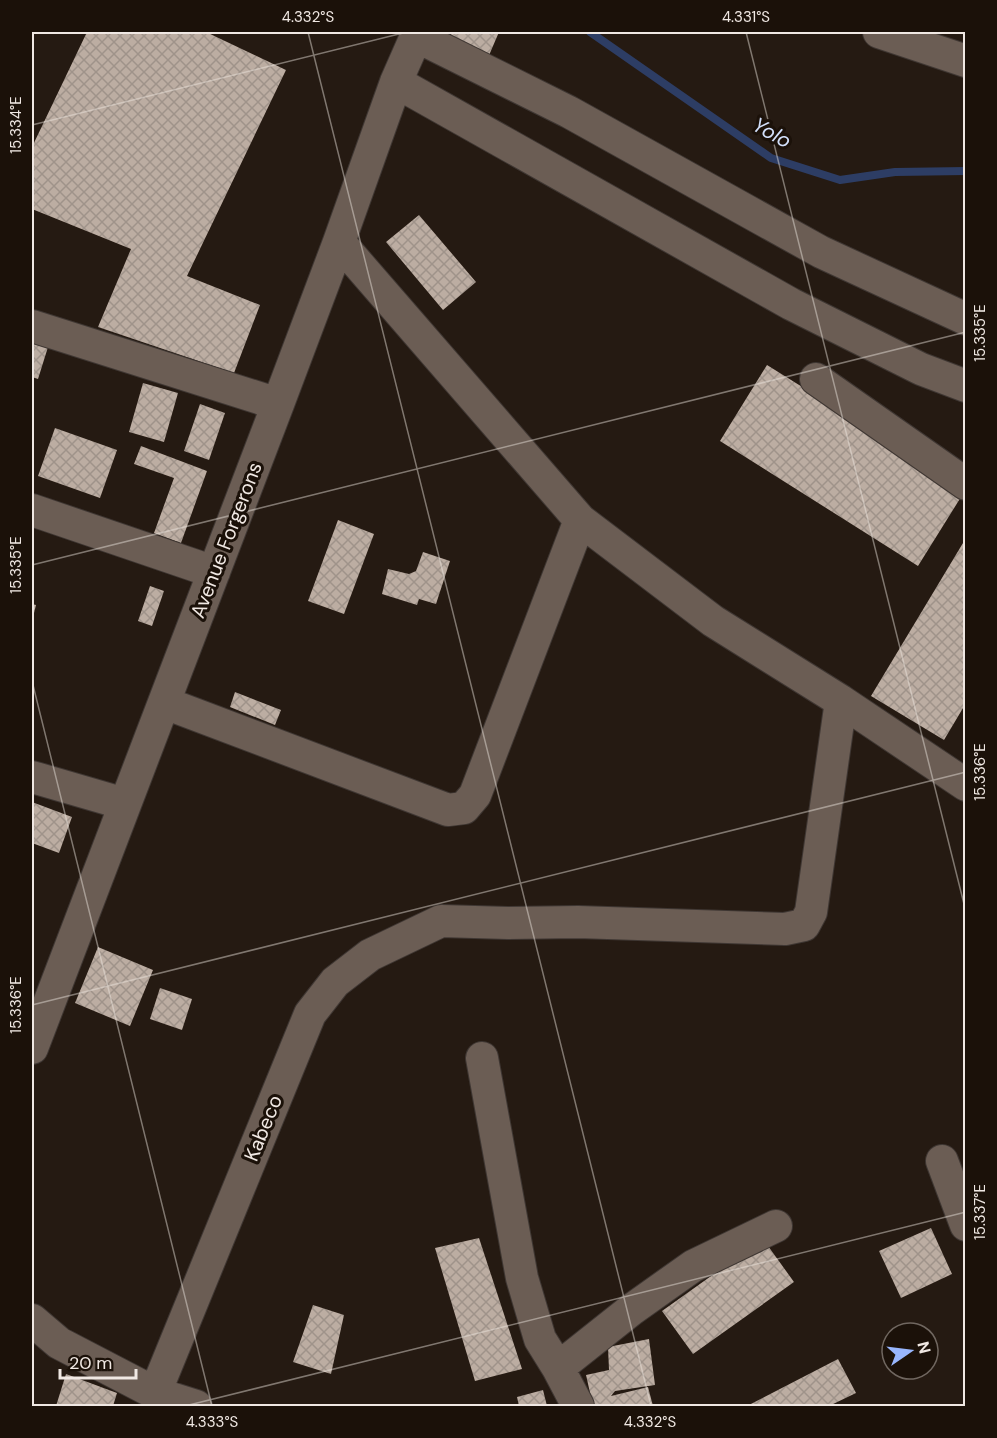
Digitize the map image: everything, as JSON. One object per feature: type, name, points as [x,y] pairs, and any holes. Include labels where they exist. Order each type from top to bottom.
[{"type":"street","points":[[879,32],[966,61]]},
{"type":"street","points":[[417,34],[569,112],[821,252],[966,319]]},
{"type":"street","name":"Avenue Forgerons","points":[[32,1048],[165,704],[339,242],[396,82],[417,34]]},
{"type":"street","points":[[396,82],[790,304],[921,369],[966,386]]},
{"type":"street","points":[[339,242],[580,520],[713,621],[841,701],[966,786]]},
{"type":"street","points":[[32,326],[278,404]]},
{"type":"street","points":[[816,379],[966,484]]},
{"type":"street","points":[[32,510],[214,572]]},
{"type":"street","points":[[165,704],[448,810],[464,808],[475,795],[580,520]]},
{"type":"street","name":"Kabeco","points":[[155,1394],[310,1014],[335,982],[370,955],[441,921],[578,922],[785,929],[804,925],[811,912],[841,701]]},
{"type":"street","points":[[32,777],[125,804]]},
{"type":"street","points":[[482,1058],[522,1278],[540,1339],[578,1407]]},
{"type":"street","points":[[942,1161],[966,1225]]},
{"type":"street","points":[[558,1368],[631,1310],[693,1266],[776,1226]]},
{"type":"street","points":[[32,1320],[59,1343],[155,1394],[196,1407]]},
{"type":"building","points":[[87,32],[206,32],[286,70],[187,276],[260,305],[234,373],[98,327],[131,249],[32,209],[32,147]]},
{"type":"building","points":[[452,32],[499,32],[487,60],[449,40]]},
{"type":"building","points":[[419,215],[476,282],[443,310],[386,242]]},
{"type":"building","points":[[32,342],[48,347],[38,379],[32,377]]},
{"type":"building","points":[[767,365],[966,489],[918,566],[720,441]]},
{"type":"building","points":[[143,383],[178,393],[164,442],[129,432]]},
{"type":"building","points":[[200,404],[225,413],[209,460],[184,451]]},
{"type":"building","points":[[55,428],[117,450],[100,498],[38,476]]},
{"type":"building","points":[[141,446],[207,471],[181,543],[154,533],[174,478],[134,464]]},
{"type":"building","points":[[338,520],[374,534],[344,614],[308,601]]},
{"type":"building","points":[[966,538],[966,703],[944,740],[871,696]]},
{"type":"building","points":[[423,552],[450,561],[436,604],[419,599],[417,605],[382,594],[388,569],[409,574],[416,571]]},
{"type":"building","points":[[150,586],[164,591],[152,626],[138,621]]},
{"type":"building","points":[[32,604],[36,605],[32,621]]},
{"type":"building","points":[[235,692],[281,710],[275,725],[230,707]]},
{"type":"building","points":[[32,802],[72,817],[59,853],[32,843]]},
{"type":"building","points":[[98,947],[153,970],[130,1026],[75,1003]]},
{"type":"building","points":[[160,988],[192,999],[182,1030],[150,1019]]},
{"type":"building","points":[[931,1228],[952,1274],[901,1298],[879,1251]]},
{"type":"building","points":[[479,1238],[522,1369],[475,1381],[435,1248]]},
{"type":"building","points":[[763,1239],[794,1282],[693,1354],[662,1311]]},
{"type":"building","points":[[313,1305],[344,1315],[331,1374],[293,1362]]},
{"type":"building","points":[[649,1339],[655,1385],[615,1391],[611,1396],[648,1387],[653,1406],[593,1406],[586,1375],[609,1370],[608,1347]]},
{"type":"building","points":[[838,1359],[856,1393],[829,1406],[747,1406]]},
{"type":"building","points":[[66,1374],[117,1393],[113,1406],[56,1406]]},
{"type":"building","points":[[543,1390],[547,1406],[519,1406],[517,1397]]},
{"type":"waterway","name":"Yolo","points":[[590,32],[771,158],[840,180],[895,172],[966,171]]}]
